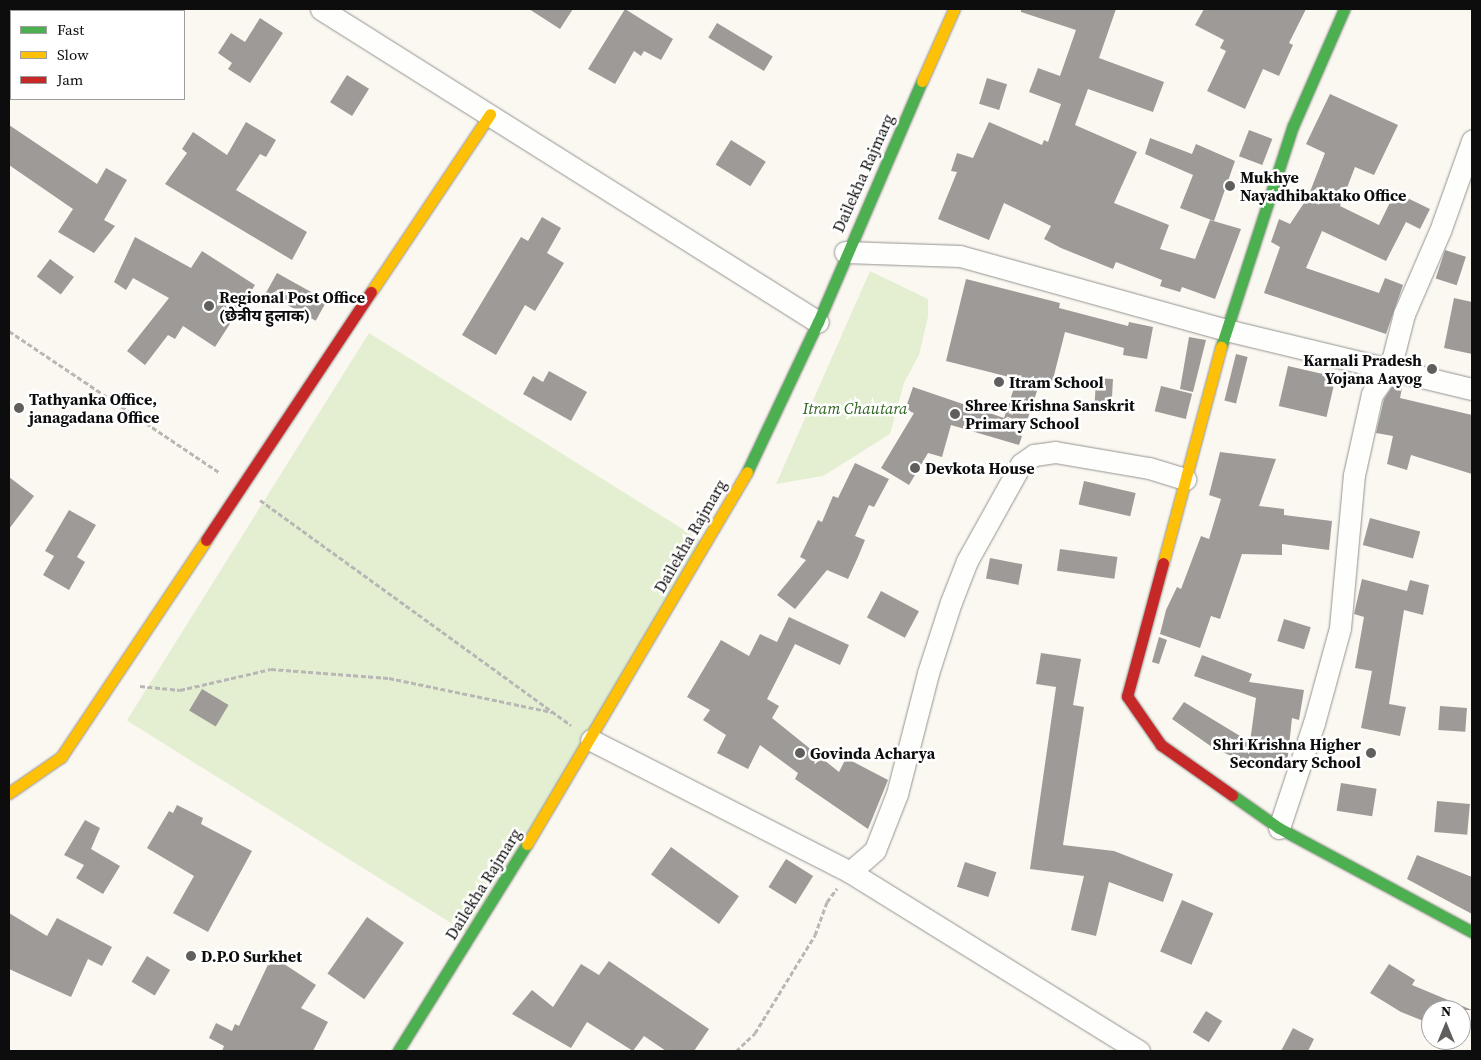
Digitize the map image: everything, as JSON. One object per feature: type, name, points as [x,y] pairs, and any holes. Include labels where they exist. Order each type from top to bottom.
[{"type":"street","points":[[321,9],[818,322]]},
{"type":"street","name":"Dailekha Rajmarg","points":[[398,1051],[591,740],[754,460],[818,322],[845,252],[954,9]]},
{"type":"street","points":[[1344,9],[1293,126],[1226,330],[1127,696],[1161,745],[1279,828],[1472,932]]},
{"type":"street","points":[[9,794],[61,757],[114,683],[241,486],[490,114]]},
{"type":"street","points":[[1279,828],[1340,628],[1354,475],[1372,394],[1390,370],[1404,314],[1440,231],[1472,141]]},
{"type":"street","points":[[845,252],[960,256],[1226,330],[1472,389]]},
{"type":"street","points":[[850,872],[875,850],[897,794],[928,673],[951,602],[967,561],[1021,464],[1034,455],[1055,452],[1148,468],[1185,479]]},
{"type":"street","points":[[591,740],[850,872],[1139,1051]]},
{"type":"path","points":[[9,331],[241,486],[591,740]]},
{"type":"path","points":[[114,683],[180,690],[271,669],[389,678],[554,713]]},
{"type":"path","points":[[736,1051],[755,1033],[816,935],[827,902],[850,872]]},
{"type":"green space","name":"Itram Chautara","points":[[870,271],[928,299],[928,317],[919,355],[904,383],[890,434],[823,476],[776,484]]},
{"type":"green space","points":[[369,333],[711,547],[469,934],[127,721]]},
{"type":"building","points":[[529,9],[573,9],[560,29]]},
{"type":"building","points":[[625,9],[673,39],[661,60],[644,51],[641,56],[634,51],[615,84],[588,69]]},
{"type":"building","points":[[1021,9],[1116,9],[1099,58],[1164,82],[1153,112],[1088,89],[1075,125],[1137,152],[1114,203],[1169,225],[1160,249],[1195,259],[1210,220],[1241,229],[1215,299],[1182,287],[1180,292],[1160,286],[1162,280],[1116,262],[1113,269],[1061,248],[1044,239],[1051,226],[1004,203],[989,240],[938,219],[957,172],[951,171],[957,153],[973,158],[989,122],[1042,145],[1044,140],[1048,142],[1061,104],[1029,92],[1038,68],[1060,76],[1076,30],[1021,12]]},
{"type":"building","points":[[1204,9],[1306,9],[1289,43],[1293,45],[1279,76],[1263,69],[1245,109],[1207,91],[1226,51],[1220,48],[1224,40],[1195,25]]},
{"type":"building","points":[[260,18],[283,33],[250,83],[228,69],[232,63],[218,53],[231,33],[245,42]]},
{"type":"building","points":[[717,23],[773,56],[764,71],[708,38]]},
{"type":"building","points":[[347,75],[369,89],[352,116],[330,102]]},
{"type":"building","points":[[987,78],[1007,84],[999,110],[979,104]]},
{"type":"building","points":[[1330,94],[1398,125],[1374,175],[1355,167],[1340,206],[1379,225],[1395,192],[1430,209],[1420,229],[1406,222],[1386,261],[1322,231],[1306,268],[1379,293],[1385,278],[1403,285],[1386,334],[1264,293],[1280,247],[1271,242],[1279,219],[1290,224],[1308,197],[1325,153],[1306,144]]},
{"type":"building","points":[[246,122],[276,140],[266,157],[260,154],[236,190],[307,232],[292,260],[165,184],[187,153],[182,149],[193,132],[227,155]]},
{"type":"building","points":[[9,125],[97,184],[106,168],[127,180],[104,220],[115,226],[94,253],[58,232],[73,209],[9,165]]},
{"type":"building","points":[[1249,130],[1272,139],[1262,165],[1239,156]]},
{"type":"building","points":[[1150,138],[1192,154],[1196,144],[1235,161],[1214,221],[1180,208],[1193,175],[1145,154]]},
{"type":"building","points":[[731,140],[766,162],[750,186],[716,165]]},
{"type":"building","points":[[542,217],[561,228],[547,253],[564,263],[535,311],[525,305],[496,355],[462,335],[521,237],[528,241]]},
{"type":"building","points":[[135,237],[191,268],[202,251],[255,285],[215,347],[183,326],[175,339],[168,335],[145,365],[127,351],[169,298],[133,278],[126,290],[114,282]]},
{"type":"building","points":[[1445,250],[1466,257],[1457,285],[1436,279]]},
{"type":"building","points":[[50,259],[74,277],[61,295],[37,277]]},
{"type":"building","points":[[277,273],[327,301],[316,321],[266,293]]},
{"type":"building","points":[[966,279],[1060,303],[1059,308],[1128,326],[1129,322],[1153,327],[1147,359],[1123,355],[1124,348],[1065,332],[1051,387],[1039,385],[1019,445],[951,425],[942,457],[928,453],[909,485],[881,468],[914,413],[905,410],[913,387],[1004,418],[1017,379],[946,361]]},
{"type":"building","points":[[1454,298],[1472,302],[1472,354],[1444,348]]},
{"type":"building","points":[[1189,337],[1206,340],[1193,392],[1180,389]]},
{"type":"building","points":[[1236,354],[1248,357],[1236,403],[1224,401]]},
{"type":"building","points":[[1288,366],[1336,377],[1327,417],[1279,406]]},
{"type":"building","points":[[549,371],[587,392],[571,421],[523,394],[533,376],[543,382]]},
{"type":"building","points":[[1096,378],[1113,379],[1111,411],[1094,410]]},
{"type":"building","points":[[1161,386],[1192,394],[1186,419],[1155,411]]},
{"type":"building","points":[[1392,387],[1402,388],[1400,398],[1472,415],[1472,474],[1411,455],[1407,470],[1387,464],[1393,436],[1376,433],[1384,399]]},
{"type":"building","points":[[1220,452],[1276,459],[1259,506],[1284,509],[1284,515],[1332,521],[1329,550],[1282,544],[1282,555],[1242,554],[1220,619],[1211,616],[1200,648],[1160,634],[1166,610],[1177,587],[1181,589],[1201,536],[1209,539],[1221,499],[1209,495]]},
{"type":"building","points":[[855,463],[889,479],[874,507],[869,505],[855,536],[865,540],[848,579],[827,570],[795,609],[777,595],[806,560],[800,557],[818,520],[822,522],[833,496],[838,498]]},
{"type":"building","points":[[9,477],[34,496],[9,529]]},
{"type":"building","points":[[1084,481],[1136,493],[1130,516],[1079,504]]},
{"type":"building","points":[[69,510],[96,525],[77,557],[85,562],[69,590],[43,575],[54,556],[45,551]]},
{"type":"building","points":[[1370,518],[1420,531],[1413,559],[1363,545]]},
{"type":"building","points":[[1060,549],[1117,557],[1114,579],[1057,571]]},
{"type":"building","points":[[990,558],[1022,564],[1018,585],[986,579]]},
{"type":"building","points":[[1362,579],[1407,591],[1410,580],[1429,585],[1423,615],[1404,610],[1389,704],[1406,707],[1400,736],[1361,728],[1372,671],[1355,668],[1364,617],[1354,614]]},
{"type":"building","points":[[881,591],[919,611],[905,638],[867,617]]},
{"type":"building","points":[[789,617],[849,645],[840,665],[795,644],[767,699],[779,706],[772,718],[839,772],[846,758],[888,780],[868,829],[795,779],[798,773],[760,745],[748,769],[717,753],[726,735],[703,720],[710,710],[687,697],[721,640],[749,656],[760,634],[777,642]]},
{"type":"building","points":[[1284,619],[1311,627],[1304,649],[1277,641]]},
{"type":"building","points":[[1159,637],[1167,640],[1159,664],[1152,662]]},
{"type":"building","points":[[1041,653],[1081,659],[1073,705],[1084,707],[1063,845],[1114,851],[1173,874],[1163,902],[1109,882],[1096,936],[1071,930],[1084,876],[1030,869],[1056,687],[1036,684]]},
{"type":"building","points":[[1202,655],[1252,674],[1249,682],[1304,690],[1299,720],[1292,718],[1287,765],[1244,762],[1212,747],[1172,719],[1184,702],[1250,742],[1256,698],[1194,676]]},
{"type":"building","points":[[202,689],[229,705],[216,726],[189,710]]},
{"type":"building","points":[[1440,706],[1467,708],[1465,732],[1438,730]]},
{"type":"building","points":[[1341,783],[1377,789],[1372,816],[1337,811]]},
{"type":"building","points":[[1437,801],[1470,804],[1467,835],[1434,832]]},
{"type":"building","points":[[177,805],[203,818],[201,824],[252,851],[208,932],[173,913],[194,876],[147,848],[169,811],[173,813]]},
{"type":"building","points":[[85,820],[100,828],[91,849],[120,866],[103,894],[76,878],[84,865],[64,855]]},
{"type":"building","points":[[671,847],[739,896],[719,924],[651,875]]},
{"type":"building","points":[[1417,855],[1472,877],[1472,914],[1407,879]]},
{"type":"building","points":[[786,859],[813,876],[796,904],[769,887]]},
{"type":"building","points":[[965,862],[996,872],[988,897],[957,887]]},
{"type":"building","points":[[1182,900],[1213,913],[1191,965],[1160,952]]},
{"type":"building","points":[[9,913],[47,936],[57,918],[112,947],[102,966],[88,959],[71,997],[9,969]]},
{"type":"building","points":[[367,917],[404,943],[364,999],[327,974]]},
{"type":"building","points":[[147,956],[170,970],[155,996],[132,982]]},
{"type":"building","points":[[272,956],[316,985],[301,1008],[328,1022],[313,1051],[222,1051],[224,1046],[209,1038],[216,1023],[232,1031],[235,1024],[239,1026]]},
{"type":"building","points":[[609,961],[709,1029],[694,1051],[666,1051],[644,1036],[633,1051],[587,1022],[571,1048],[512,1014],[532,990],[553,1007],[581,964],[599,975]]},
{"type":"building","points":[[1389,964],[1415,980],[1412,985],[1448,1000],[1421,1000],[1421,1020],[1401,1012],[1370,993]]},
{"type":"building","points":[[1206,1011],[1222,1021],[1209,1042],[1193,1032]]},
{"type":"building","points":[[1293,1028],[1314,1039],[1308,1051],[1281,1051]]},
{"type":"traffic: fast","points":[[1221,347],[1293,126],[1344,9]]},
{"type":"traffic: fast","points":[[747,472],[818,322],[922,81]]},
{"type":"traffic: fast","points":[[1232,795],[1279,828],[1472,932]]},
{"type":"traffic: fast","points":[[398,1051],[527,844]]},
{"type":"traffic: slow","points":[[922,81],[954,9]]},
{"type":"traffic: slow","points":[[371,292],[490,114]]},
{"type":"traffic: slow","points":[[1163,563],[1221,347]]},
{"type":"traffic: slow","points":[[527,844],[747,472]]},
{"type":"traffic: slow","points":[[9,793],[61,757],[206,540]]},
{"type":"traffic: jam","points":[[206,540],[371,292]]},
{"type":"traffic: jam","points":[[1163,563],[1127,696],[1161,745],[1232,795]]},
{"type":"place","name":"Mukhye Nayadhibaktako Office","points":[[1230,186]]},
{"type":"place","name":"Regional Post Office (छेत्रीय हुलाक)","points":[[209,306]]},
{"type":"place","name":"Karnali Pradesh Yojana Aayog","points":[[1432,369]]},
{"type":"place","name":"Itram School","points":[[999,382]]},
{"type":"place","name":"Tathyanka Office, janagadana Office","points":[[19,408]]},
{"type":"place","name":"Shree Krishna Sanskrit Primary School","points":[[955,414]]},
{"type":"place","name":"Devkota House","points":[[915,468]]},
{"type":"place","name":"Govinda Acharya","points":[[800,753]]},
{"type":"place","name":"Shri Krishna Higher Secondary School","points":[[1371,753]]},
{"type":"place","name":"D.P.O Surkhet","points":[[191,956]]}]
